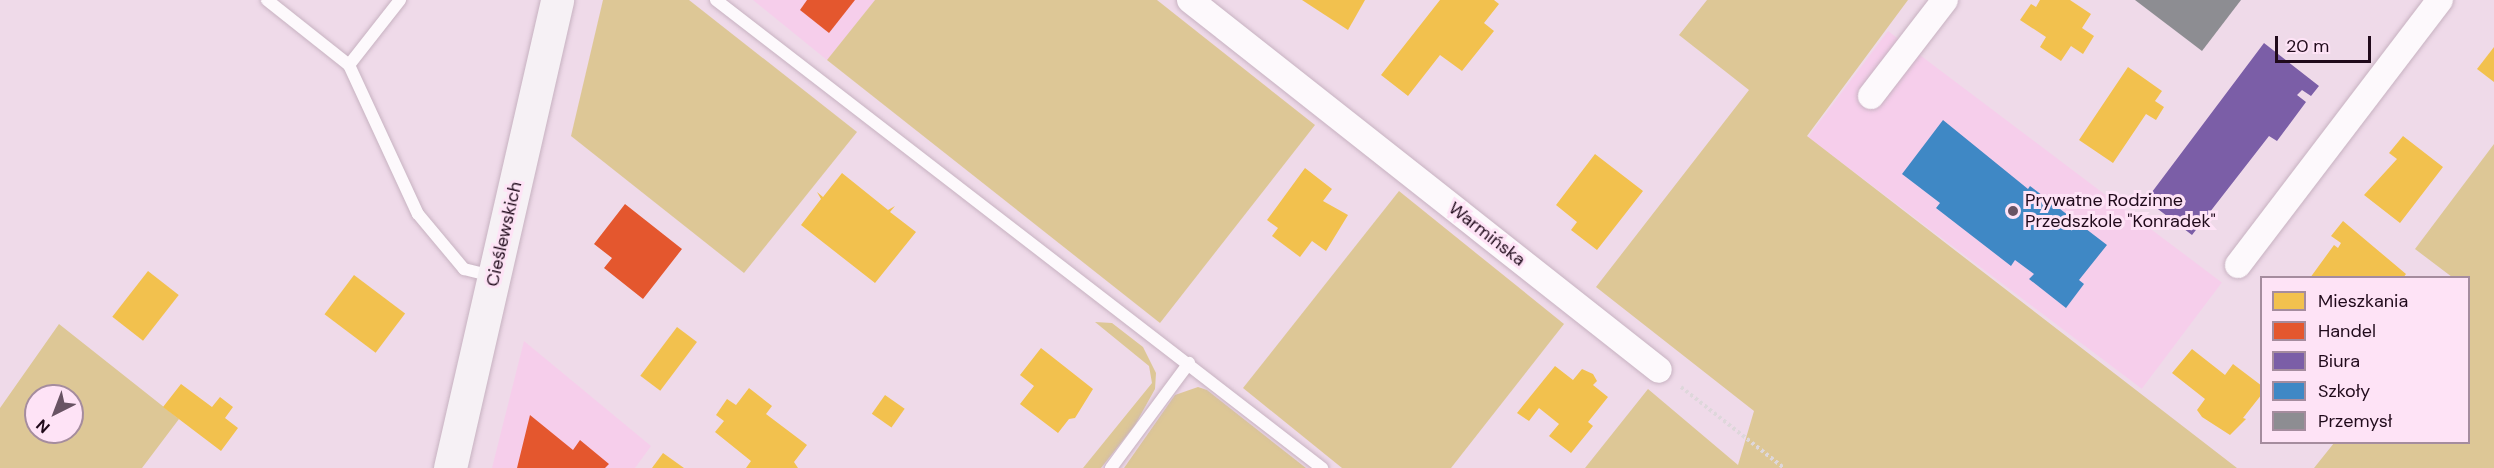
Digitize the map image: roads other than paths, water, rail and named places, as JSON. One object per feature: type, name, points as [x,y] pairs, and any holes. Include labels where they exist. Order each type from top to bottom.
[{"type":"street","name":"Cieślewskich","points":[[450,468],[557,0]]},
{"type":"street","name":"Warmińska","points":[[1190,0],[1659,369]]},
{"type":"street","points":[[1871,96],[1945,0]]},
{"type":"street","points":[[2238,265],[2440,0]]},
{"type":"lane","points":[[267,0],[349,64],[417,214],[464,268],[495,276]]},
{"type":"lane","points":[[349,64],[400,0]]},
{"type":"lane","points":[[716,0],[1189,363],[1322,468]]},
{"type":"lane","points":[[1111,468],[1189,363]]},
{"type":"place","name":"Prywatne Rodzinne Przedszkole \"Konradek\"","points":[[2013,211]]}]
